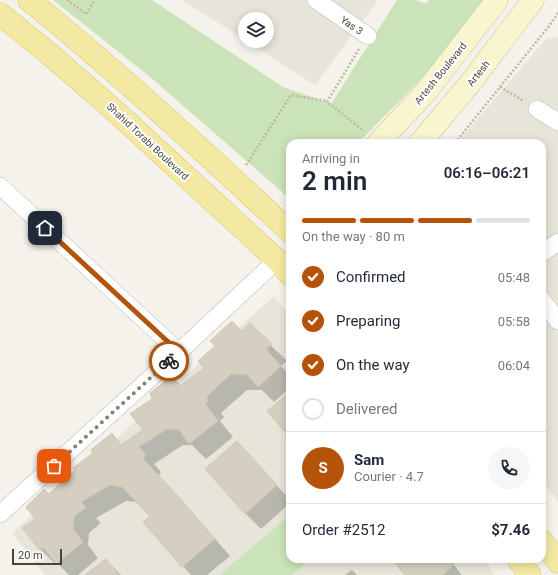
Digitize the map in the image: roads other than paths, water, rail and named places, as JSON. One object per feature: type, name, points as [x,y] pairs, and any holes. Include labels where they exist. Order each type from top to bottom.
[{"type":"main road","points":[[29,0],[138,92],[286,228]]},
{"type":"main road","name":"Artesh Boulevard","points":[[381,139],[426,93],[497,0]]},
{"type":"main road","name":"Artesh","points":[[423,139],[472,81],[533,0]]},
{"type":"main road","name":"Shahid Torabi Boulevard","points":[[0,14],[115,110],[286,264]]},
{"type":"main road","points":[[546,546],[558,562]]},
{"type":"main road","points":[[521,563],[530,575]]},
{"type":"street","name":"Yas 3","points":[[316,0],[368,36]]},
{"type":"street","points":[[536,109],[558,122]]},
{"type":"street","points":[[0,186],[179,352]]},
{"type":"street","points":[[546,250],[558,242]]},
{"type":"street","points":[[0,514],[179,352],[286,264]]},
{"type":"street","points":[[546,305],[558,321]]}]
